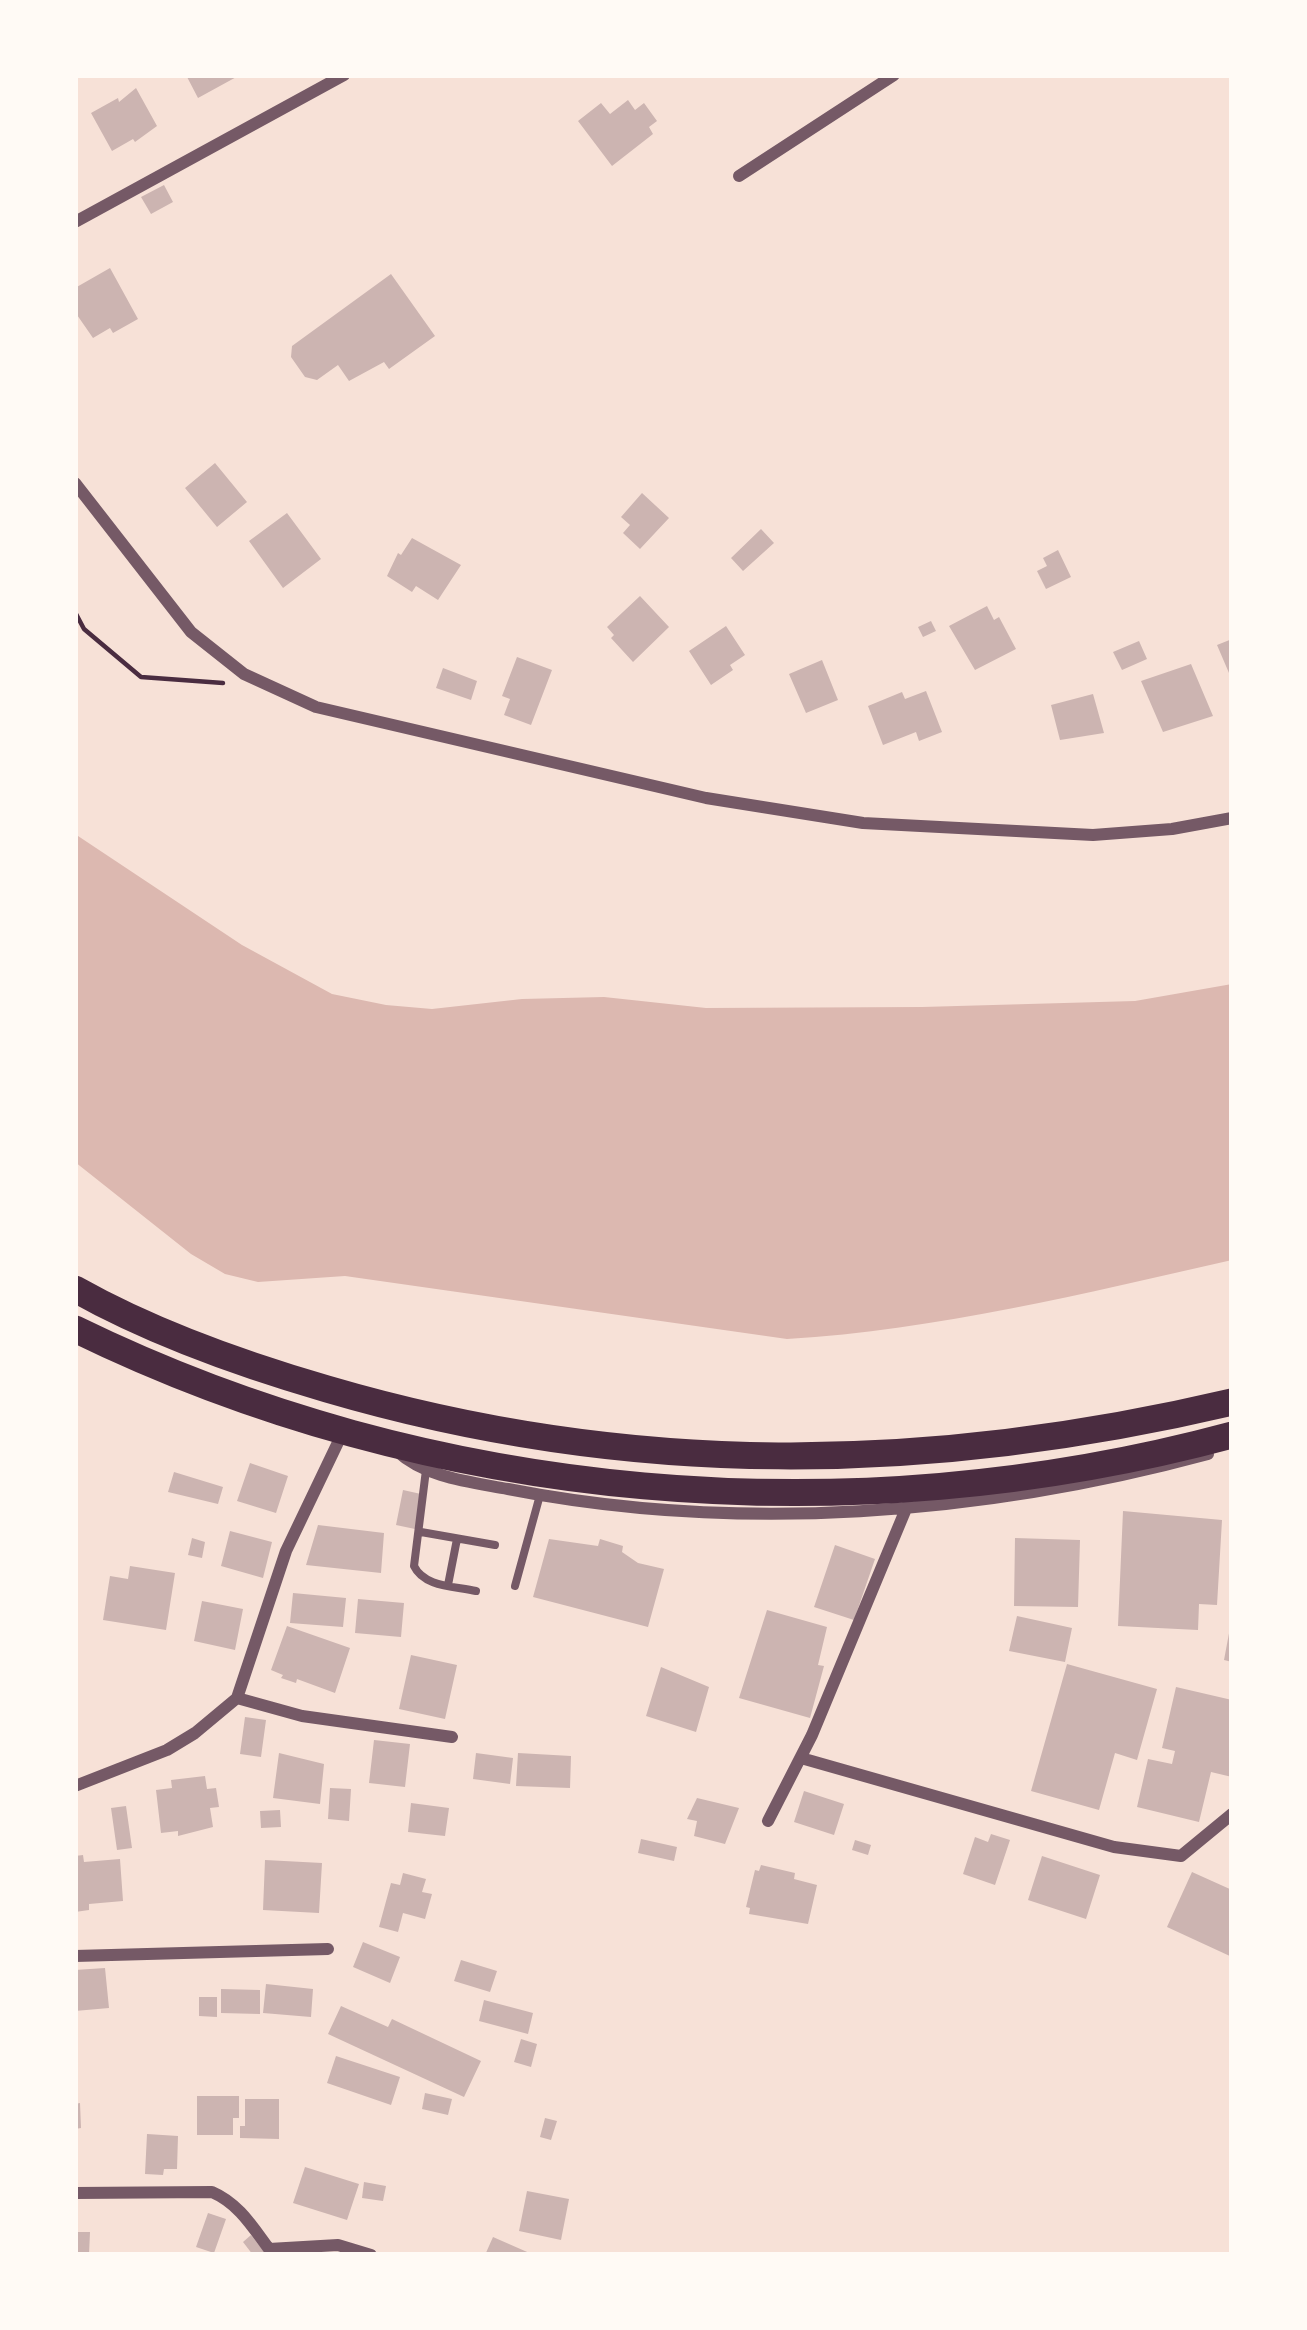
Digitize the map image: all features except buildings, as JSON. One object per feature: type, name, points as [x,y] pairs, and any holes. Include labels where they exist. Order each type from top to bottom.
[{"type":"main road","points":[[75,1289],[216,1352],[349,1396],[543,1439],[632,1450],[760,1458],[902,1455],[1048,1439],[1232,1402]]},
{"type":"main road","points":[[75,1329],[205,1386],[343,1434],[469,1461],[704,1492],[910,1499],[1097,1467],[1232,1435]]},
{"type":"street","points":[[75,222],[344,75]]},
{"type":"street","points":[[739,176],[894,75]]},
{"type":"street","points":[[75,483],[191,632],[253,679],[316,707],[706,798],[794,814],[946,829],[1093,835],[1232,818]]},
{"type":"street","points":[[75,1786],[167,1750],[237,1698],[286,1551],[343,1434]]},
{"type":"street","points":[[389,1442],[426,1470],[540,1495],[721,1512],[1074,1486],[1232,1447]]},
{"type":"street","points":[[768,1821],[801,1758],[910,1499]]},
{"type":"street","points":[[237,1698],[302,1716],[452,1737]]},
{"type":"street","points":[[801,1758],[1114,1847],[1181,1856],[1232,1814]]},
{"type":"street","points":[[75,1956],[328,1949]]},
{"type":"street","points":[[75,2193],[212,2192],[242,2212],[270,2252],[338,2245],[371,2255]]},
{"type":"lane","points":[[426,1470],[414,1566],[417,1574],[424,1580],[476,1591]]},
{"type":"lane","points":[[515,1586],[540,1495]]},
{"type":"lane","points":[[421,1532],[495,1545]]},
{"type":"lane","points":[[448,1585],[457,1538]]},
{"type":"path","points":[[75,612],[84,629],[140,677],[220,683],[253,679]]},
{"type":"shaded area","points":[[75,834],[242,945],[332,994],[386,1005],[432,1009],[522,999],[604,997],[706,1008],[922,1007],[1135,1001],[1232,984],[1232,1260],[955,1319],[787,1339],[345,1276],[258,1282],[225,1274],[191,1254],[75,1162]]}]
